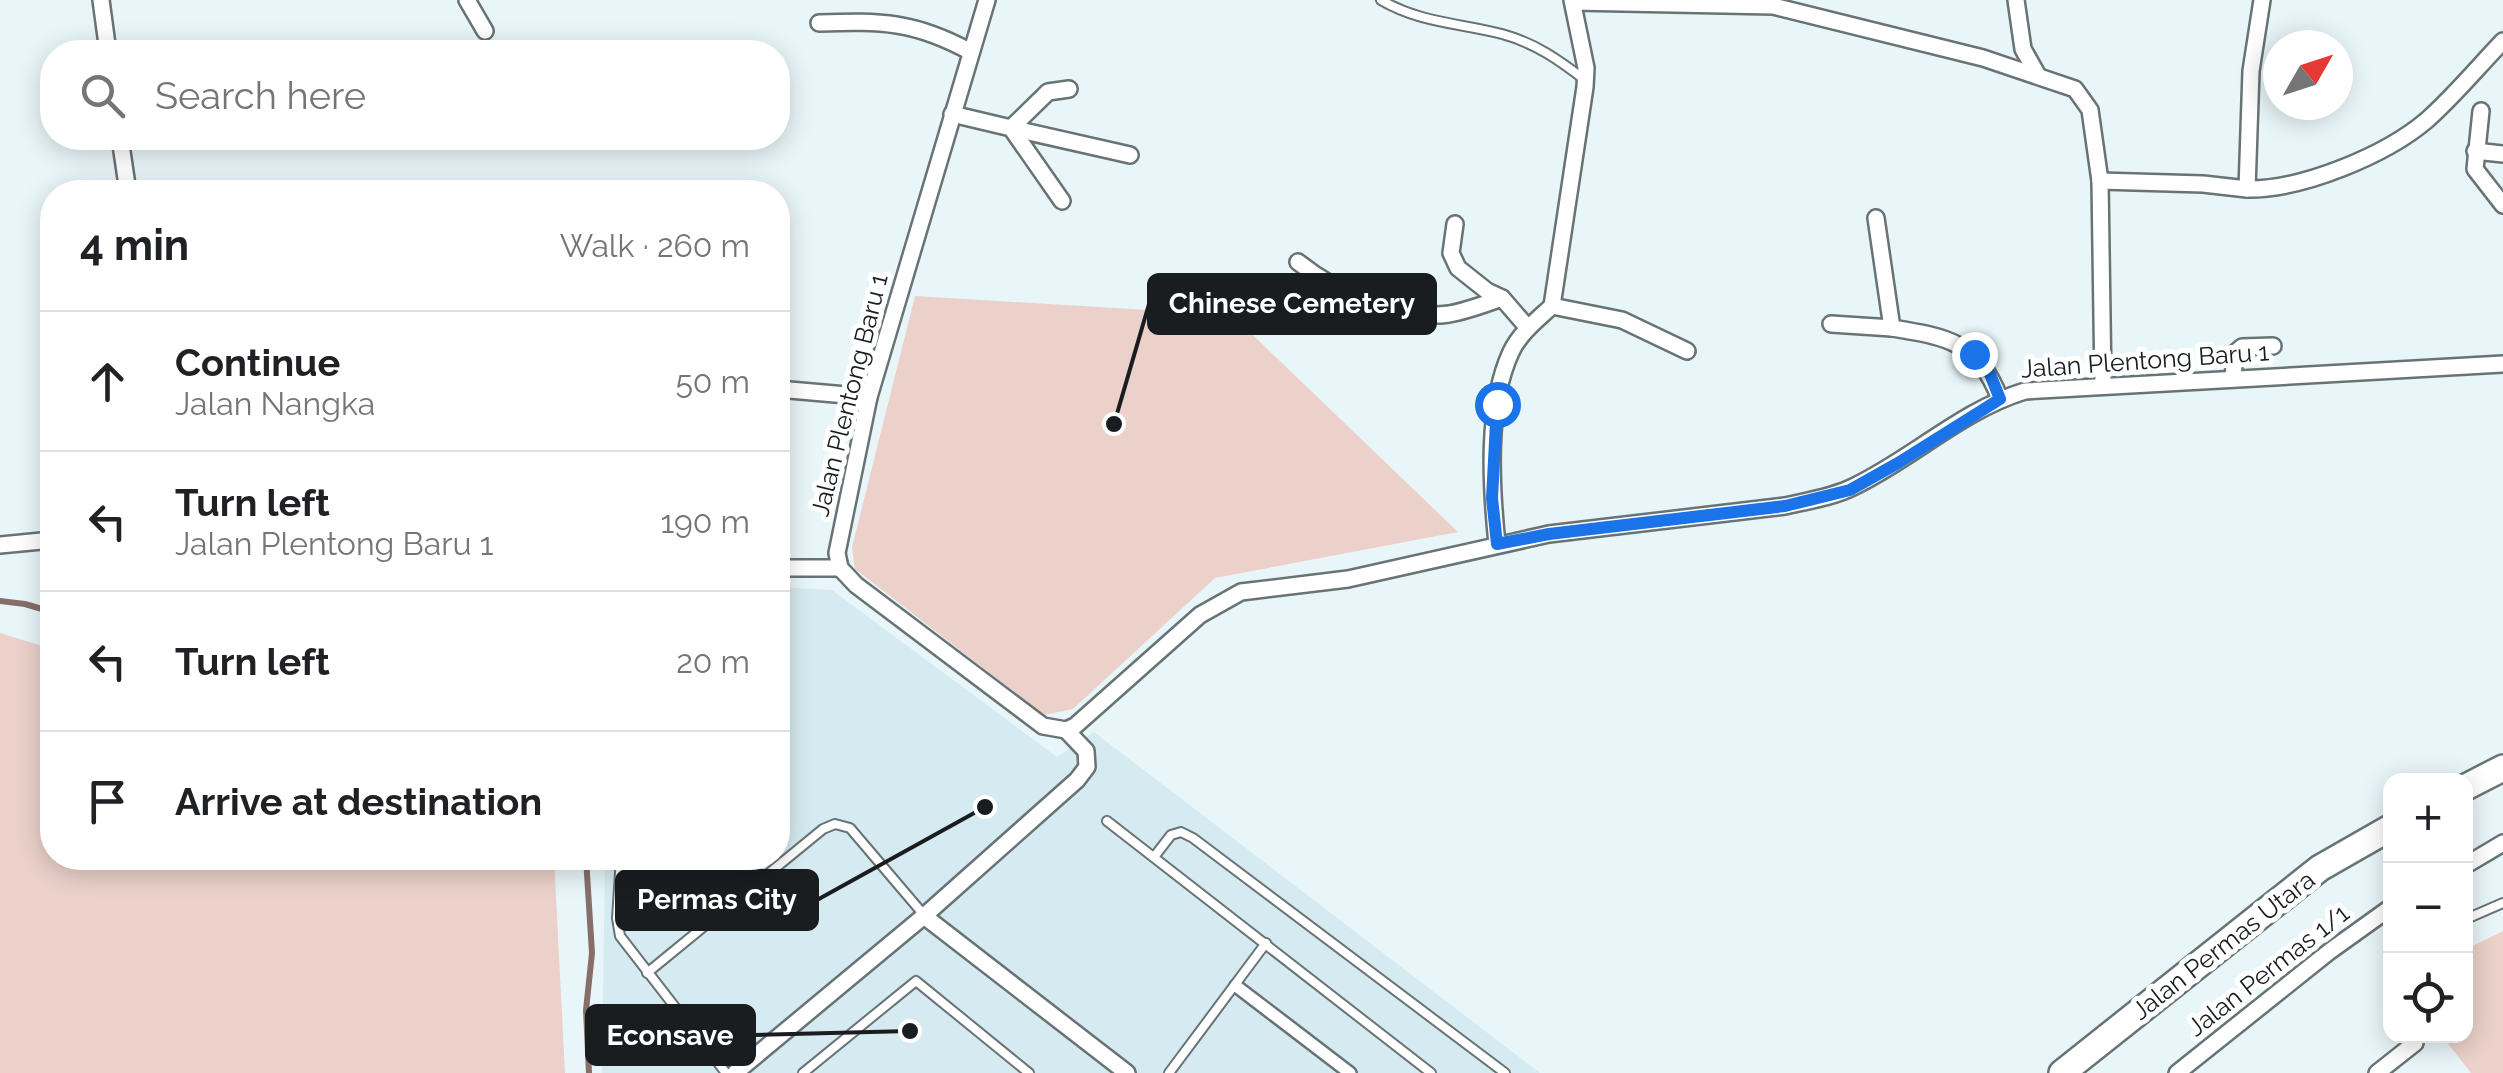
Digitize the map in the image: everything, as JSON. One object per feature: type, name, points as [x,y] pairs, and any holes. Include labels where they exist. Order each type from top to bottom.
[{"type":"main road","points":[[2473,783],[2503,768]]},
{"type":"main road","name":"Jalan Permas Utara","points":[[2062,1073],[2320,868],[2383,832]]},
{"type":"street","points":[[102,0],[107,40]]},
{"type":"street","points":[[468,0],[485,31]]},
{"type":"street","name":"Jalan Plentong Baru 1","points":[[840,568],[837,553],[869,396],[987,0]]},
{"type":"street","points":[[2016,0],[2023,48],[2037,74]]},
{"type":"street","points":[[2248,189],[2252,71],[2262,0]]},
{"type":"street","points":[[1497,544],[1492,498],[1497,404],[1511,352],[1528,328],[1552,306],[1585,80],[1572,1],[1805,6],[2037,74],[2076,90],[2090,110],[2100,182],[2103,385]]},
{"type":"street","points":[[819,23],[898,23],[941,36],[971,52]]},
{"type":"street","points":[[2100,182],[2248,189],[2315,179],[2370,154],[2426,121],[2503,40]]},
{"type":"street","points":[[1011,128],[1048,92],[1069,90]]},
{"type":"street","points":[[2481,111],[2475,170],[2503,205]]},
{"type":"street","points":[[952,114],[1130,155]]},
{"type":"street","points":[[1011,128],[1062,201]]},
{"type":"street","points":[[122,150],[126,180]]},
{"type":"street","points":[[2475,151],[2503,154]]},
{"type":"street","points":[[1876,218],[1892,328]]},
{"type":"street","points":[[1455,224],[1451,254],[1458,268],[1502,298],[1528,328]]},
{"type":"street","points":[[1298,262],[1348,296],[1426,314],[1465,310],[1502,298]]},
{"type":"street","points":[[1552,306],[1622,320],[1687,351]]},
{"type":"street","points":[[1831,324],[1892,328],[1954,342],[1974,354],[1990,374],[2000,399]]},
{"type":"street","points":[[2234,378],[2235,353],[2242,347],[2272,346]]},
{"type":"street","name":"Jalan Plentong Baru 1","points":[[1066,730],[1120,688],[1200,616],[1228,597],[1260,588],[1384,572],[1549,534],[1785,506],[1850,490],[2000,399],[2025,391],[2503,364]]},
{"type":"street","points":[[790,390],[869,396]]},
{"type":"street","points":[[0,545],[40,541]]},
{"type":"street","points":[[735,1073],[924,916],[1087,768],[1086,752],[1066,730],[1053,730],[1033,720],[856,585],[840,568],[790,568]]},
{"type":"street","points":[[2469,863],[2503,843]]},
{"type":"street","points":[[924,916],[1127,1073]]},
{"type":"street","name":"Jalan Permas 1/1","points":[[2177,1073],[2383,919]]},
{"type":"street","points":[[1236,986],[1350,1073]]},
{"type":"street","points":[[2377,1073],[2416,1043]]},
{"type":"lane","points":[[1381,0],[1426,21],[1529,43],[1552,54],[1585,80]]},
{"type":"lane","points":[[1107,821],[1432,1073]]},
{"type":"lane","points":[[790,856],[823,829],[835,824],[850,828],[924,916]]},
{"type":"lane","points":[[1154,857],[1171,835],[1184,833],[1193,838],[1505,1073]]},
{"type":"lane","points":[[620,870],[616,918],[620,936],[726,1073]]},
{"type":"lane","points":[[648,973],[773,870]]},
{"type":"lane","points":[[2473,916],[2503,903]]},
{"type":"lane","points":[[1169,1073],[1266,943]]},
{"type":"lane","points":[[803,1073],[916,981],[1029,1073]]},
{"type":"shaded area","points":[[915,296],[1232,315],[1458,532],[1215,578],[1073,709],[1044,715],[855,569],[852,547]]},
{"type":"shaded area","points":[[790,588],[832,590],[1057,757],[1094,732],[1540,1073],[602,1073],[605,870],[790,870]]},
{"type":"shaded area","points":[[0,633],[40,645],[40,870],[555,870],[565,1073],[0,1073]]},
{"type":"shaded area","points":[[2503,931],[2503,1073],[2471,1073],[2447,1043],[2473,1043],[2473,946]]},
{"type":"waterway","points":[[0,601],[40,608]]},
{"type":"waterway","points":[[587,870],[592,953],[586,1010],[589,1073]]},
{"type":"place","name":"Chinese Cemetery","points":[[1114,424]]},
{"type":"place","name":"Permas City","points":[[985,807]]},
{"type":"place","name":"Econsave","points":[[910,1031]]},
{"type":"route","points":[[1497,404],[1492,498],[1497,544],[1549,534],[1785,506],[1850,490],[2000,399],[1990,374],[1974,354]]}]
